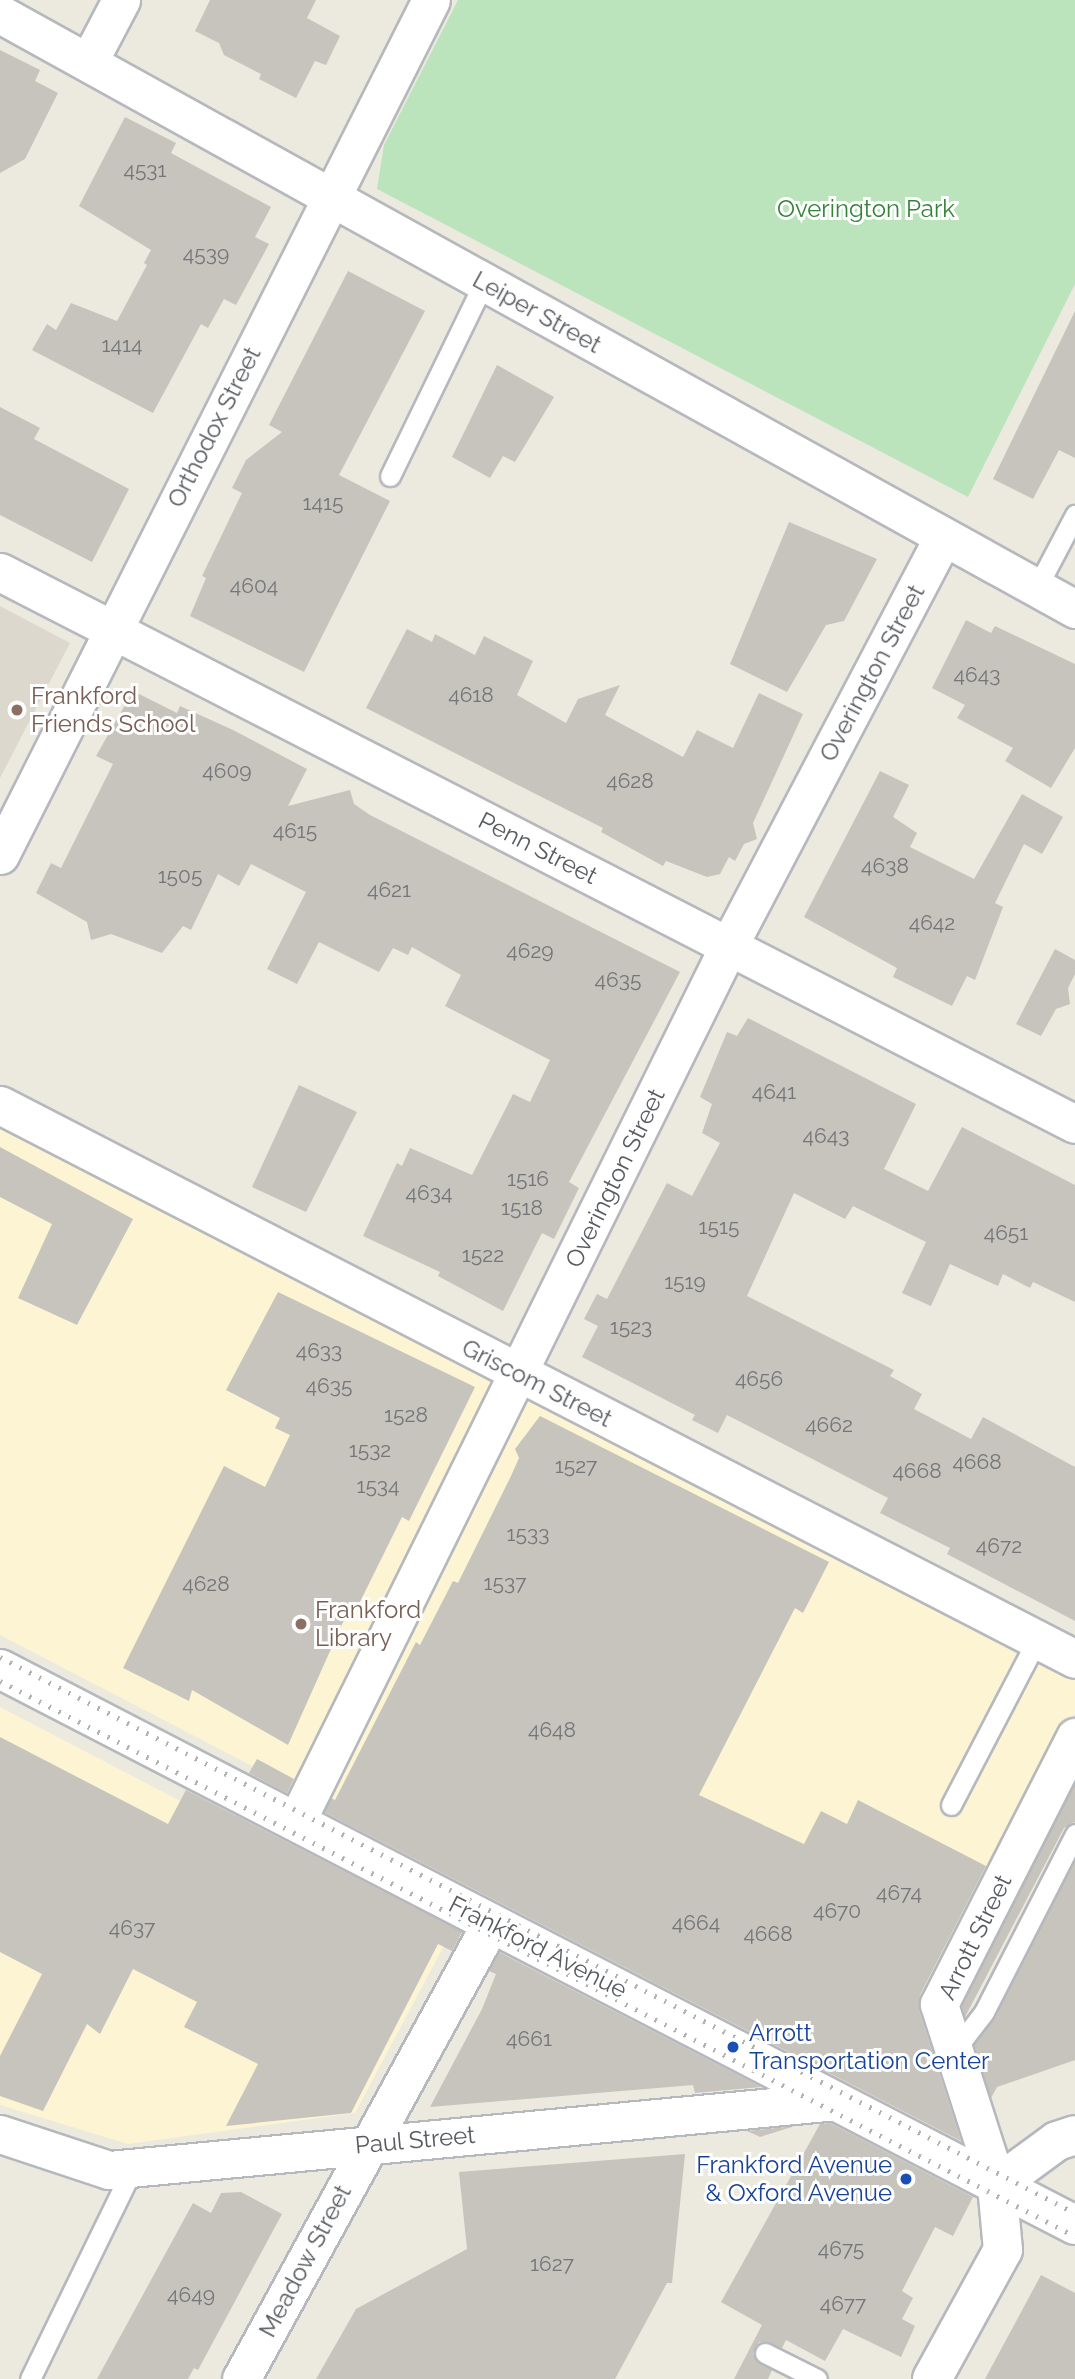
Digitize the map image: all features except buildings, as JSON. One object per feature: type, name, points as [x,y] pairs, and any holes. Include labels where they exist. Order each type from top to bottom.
[{"type":"main road","name":"Frankford Avenue","points":[[0,1669],[1075,2225]]},
{"type":"main road","points":[[932,2379],[1003,2250],[997,2185],[1057,2141],[1075,2135]]},
{"type":"street","points":[[89,61],[121,0]]},
{"type":"street","name":"Orthodox Street","points":[[0,855],[431,0]]},
{"type":"street","name":"Leiper Street","points":[[0,14],[331,195],[942,539],[1075,610]]},
{"type":"street","name":"Overington Street","points":[[296,1822],[729,945],[942,539]]},
{"type":"street","name":"Penn Street","points":[[0,572],[1075,1124]]},
{"type":"street","name":"Griscom Street","points":[[0,1105],[1075,1659]]},
{"type":"street","name":"Arrott Street","points":[[997,2185],[939,2004],[1075,1737]]},
{"type":"street","name":"Meadow Street","points":[[241,2379],[491,1923]]},
{"type":"street","name":"Paul Street","points":[[0,2134],[109,2170],[836,2101]]},
{"type":"lane","points":[[390,476],[484,282]]},
{"type":"lane","points":[[1036,589],[1075,516]]},
{"type":"lane","points":[[951,1805],[1037,1640]]},
{"type":"lane","points":[[954,2051],[984,2012],[1075,1834]]},
{"type":"lane","points":[[30,2379],[133,2168]]},
{"type":"lane","points":[[765,2353],[817,2379]]},
{"type":"shaded area","name":"Frankford Friends School","points":[[0,606],[70,643],[0,778]]},
{"type":"shaded area","points":[[0,1121],[1075,1677],[1075,1713],[885,2095],[0,1635]]},
{"type":"shaded area","points":[[0,1707],[447,1940],[355,2113],[128,2144],[0,2105]]},
{"type":"green space","name":"Overington Park","points":[[458,0],[1075,0],[1075,284],[968,497],[377,189],[384,145]]},
{"type":"railway","points":[[0,1657],[1075,2213]]},
{"type":"railway","points":[[0,1681],[1075,2236]]},
{"type":"place","name":"Frankford Friends School","points":[[17,710]]},
{"type":"place","name":"Frankford Library","points":[[301,1624]]},
{"type":"place","name":"Arrott Transportation Center","points":[[733,2047]]},
{"type":"place","name":"Frankford Avenue & Oxford Avenue","points":[[906,2179]]}]
